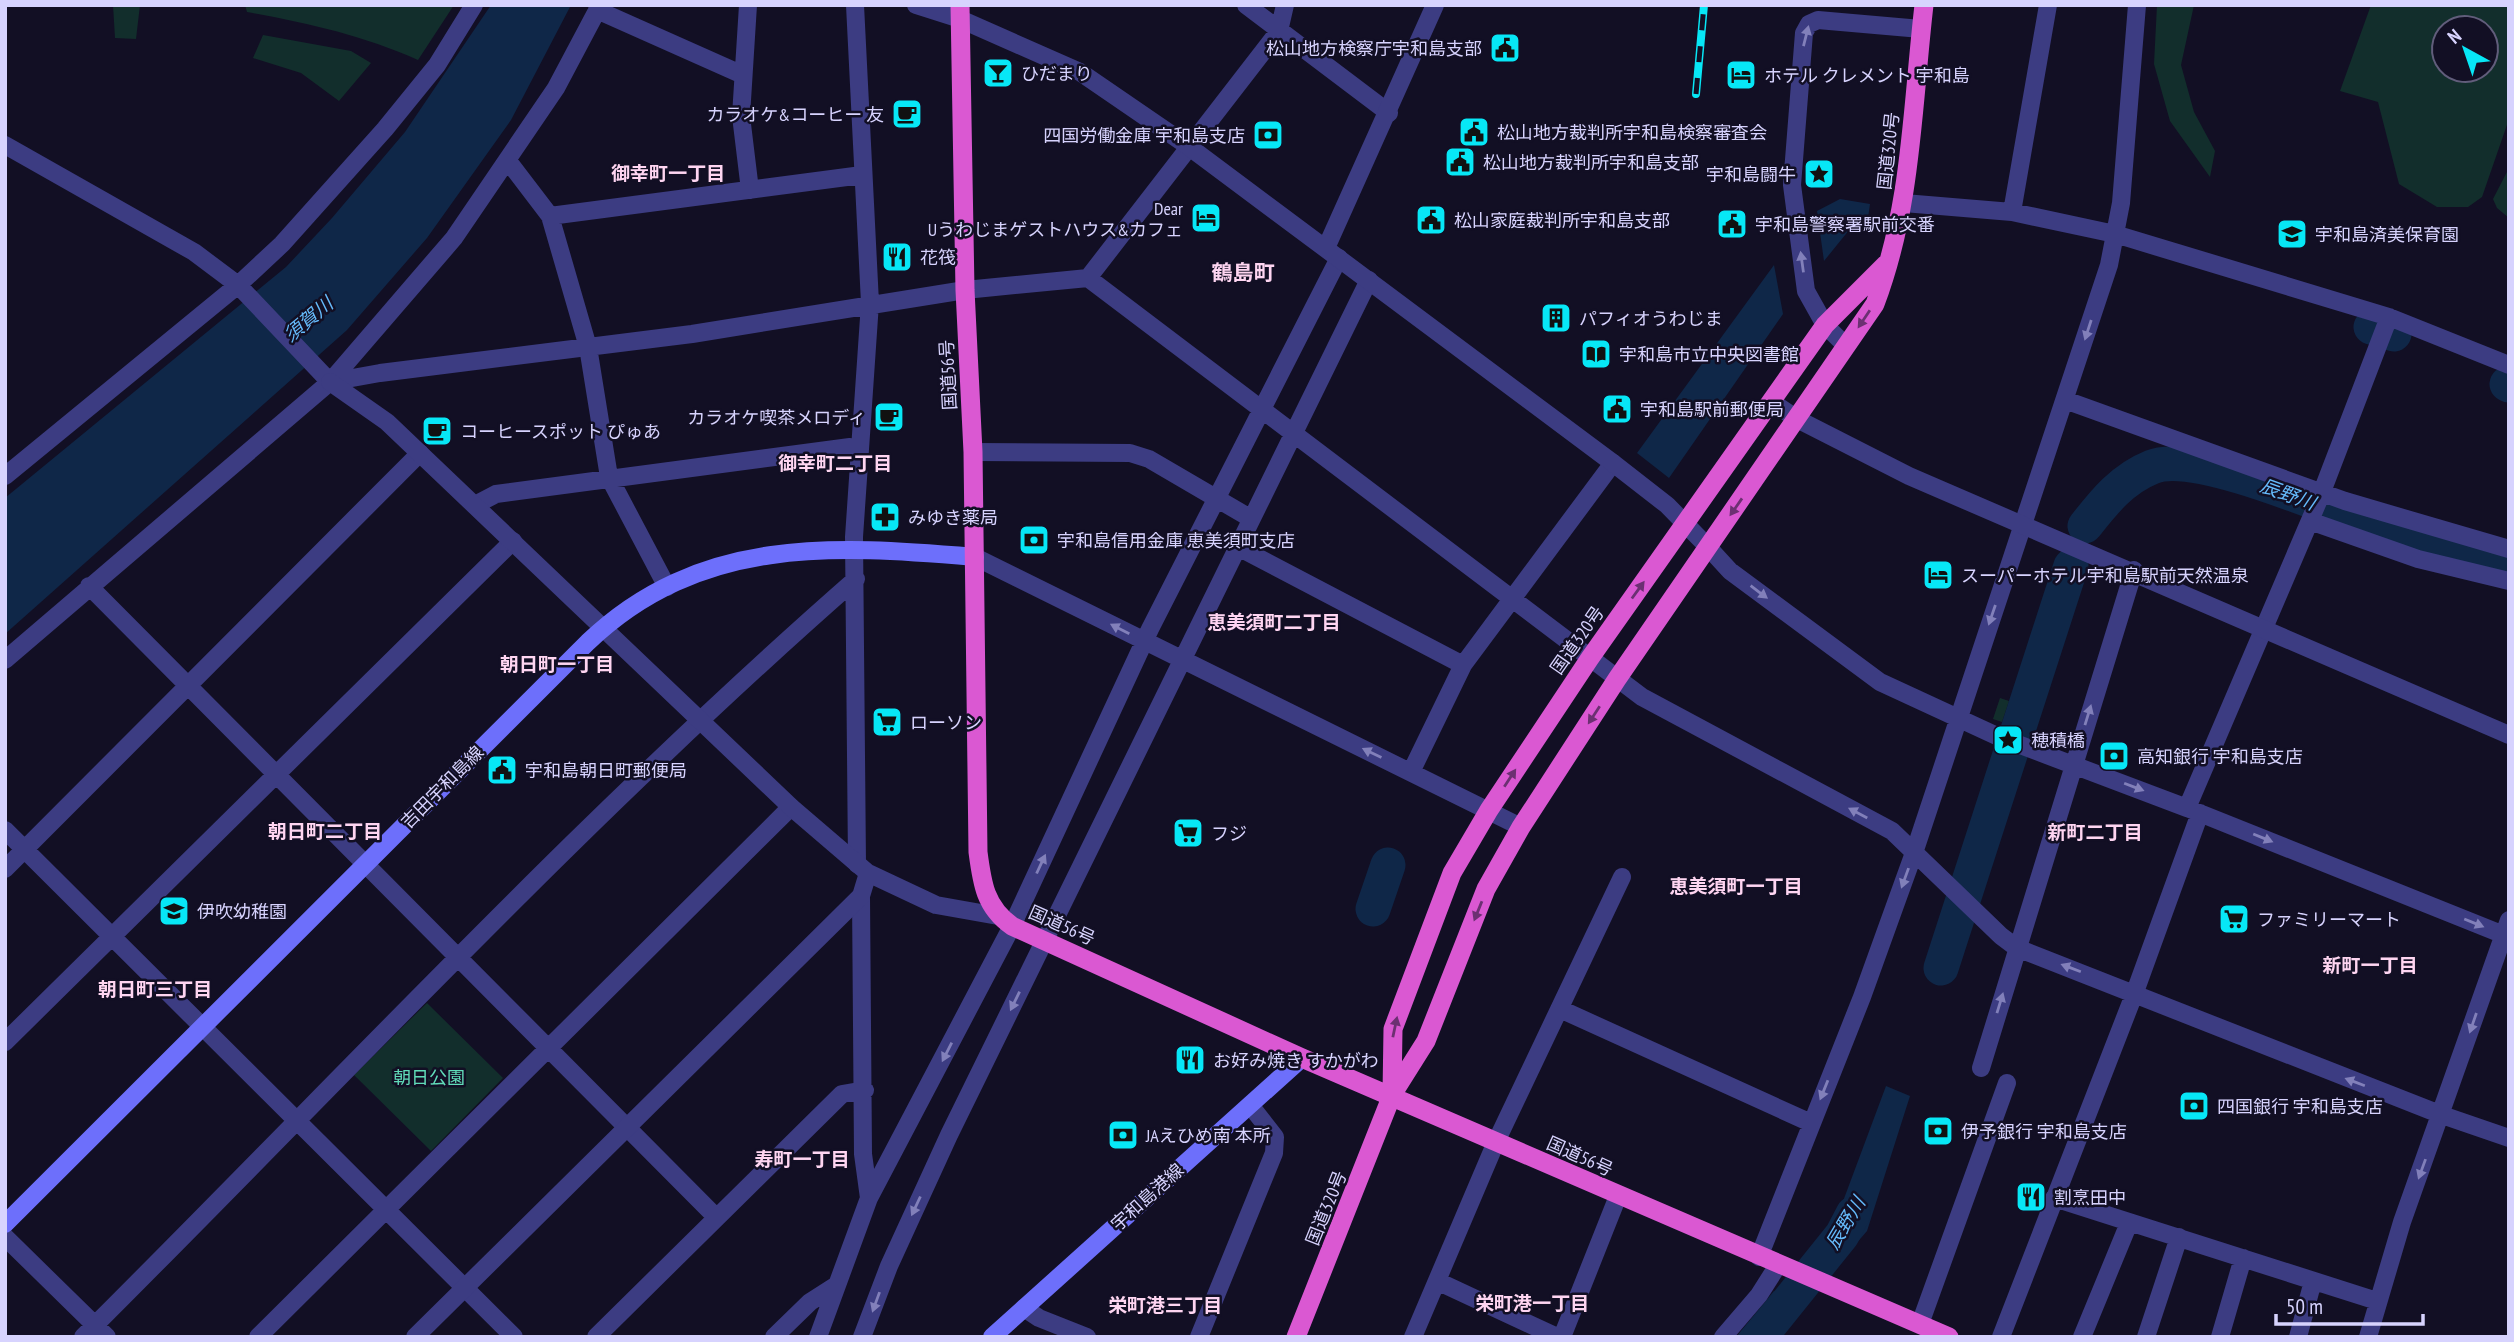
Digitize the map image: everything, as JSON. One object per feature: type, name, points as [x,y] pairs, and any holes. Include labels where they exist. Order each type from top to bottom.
[{"type":"highway","name":"国道320号","points":[[1296,1337],[1392,1095],[1426,1041],[1486,889],[1521,827],[1617,679],[1875,304],[1892,258],[1904,203],[1924,5]]},
{"type":"highway","name":"国道56号","points":[[960,12],[965,290],[973,452],[978,852],[983,891],[1005,921],[1303,1058],[1949,1337]]},
{"type":"highway","name":"国道320号","points":[[1392,1095],[1393,1029],[1396,1017],[1452,873],[1489,810],[1590,658],[1825,325],[1892,258]]},
{"type":"main road","name":"吉田宇和島線","points":[[5,1224],[603,627],[626,609],[714,566],[752,556],[854,548],[975,556]]},
{"type":"main road","name":"宇和島港線","points":[[992,1337],[1303,1058]]},
{"type":"street","points":[[5,476],[243,291],[386,130],[437,65],[474,5]]},
{"type":"street","points":[[748,5],[741,116],[750,190]]},
{"type":"street","points":[[855,5],[870,303],[854,548],[862,868],[865,1090],[863,1154],[869,1198]]},
{"type":"street","points":[[916,5],[960,12],[1080,72],[1188,146],[1613,463],[1685,524],[1730,571],[1880,682],[1999,737],[2507,931],[2402,1222],[2368,1337]]},
{"type":"street","points":[[1246,5],[1389,113]]},
{"type":"street","points":[[1088,278],[1279,31],[1284,5]]},
{"type":"street","points":[[818,1337],[869,1198],[1261,409],[1333,253],[1435,5]]},
{"type":"street","points":[[2012,212],[2048,5]]},
{"type":"street","points":[[1759,1257],[1863,997],[1915,850],[2065,400],[2112,249],[2121,203],[2137,5]]},
{"type":"street","points":[[5,660],[324,377],[454,238],[556,88],[598,8],[743,75]]},
{"type":"street","points":[[1846,346],[1825,325],[1806,291],[1792,185],[1805,28],[1818,20],[1921,29]]},
{"type":"street","points":[[5,145],[194,252],[243,291],[324,377],[369,408],[420,453],[791,807],[862,868],[936,905],[1005,921]]},
{"type":"street","points":[[508,161],[550,216],[588,346],[610,477],[667,587]]},
{"type":"street","points":[[550,216],[862,175]]},
{"type":"street","points":[[1904,203],[2012,212],[2112,249],[2509,365]]},
{"type":"street","points":[[324,377],[692,334],[870,303],[1088,278],[1647,701],[1892,831],[1915,850],[1973,910],[2017,948],[2135,992],[2442,1115],[2509,1138]]},
{"type":"street","points":[[862,1337],[889,1266],[944,1147],[1236,546],[1369,280]]},
{"type":"street","points":[[2001,1337],[2135,992],[2193,810],[2262,629],[2321,495],[2386,327]]},
{"type":"street","points":[[2065,400],[2321,495],[2509,550]]},
{"type":"street","points":[[1772,401],[1797,419],[1909,476],[2133,570],[2262,629],[2509,735]]},
{"type":"street","points":[[475,505],[496,494],[610,477],[850,447],[860,449]]},
{"type":"street","points":[[973,452],[1130,453],[1149,460],[1216,496],[1250,518]]},
{"type":"street","points":[[5,869],[420,453]]},
{"type":"street","points":[[1411,772],[1464,665],[1613,463]]},
{"type":"street","points":[[2311,519],[2418,558],[2509,581]]},
{"type":"street","points":[[5,1042],[513,541]]},
{"type":"street","points":[[1236,546],[1464,665]]},
{"type":"street","points":[[975,556],[1521,827]]},
{"type":"street","points":[[1981,1068],[2133,570]]},
{"type":"street","points":[[5,1237],[95,1333],[457,958],[701,719],[856,579]]},
{"type":"street","points":[[89,586],[716,1217]]},
{"type":"street","points":[[258,1337],[791,807]]},
{"type":"street","points":[[5,830],[513,1337]]},
{"type":"street","points":[[1413,1337],[1496,1142],[1622,877]]},
{"type":"street","points":[[415,1337],[861,896]]},
{"type":"street","points":[[1560,1009],[1811,1123]]},
{"type":"street","points":[[1920,1324],[2007,1083]]},
{"type":"street","points":[[596,1337],[842,1094],[865,1090]]},
{"type":"street","points":[[1199,1337],[1274,1153],[1275,1137],[1250,1105]]},
{"type":"street","points":[[1437,1281],[1560,1337],[1618,1196]]},
{"type":"street","points":[[2054,1198],[2377,1301]]},
{"type":"street","points":[[2082,1337],[2129,1223]]},
{"type":"street","points":[[2146,1337],[2179,1237]]},
{"type":"street","points":[[2220,1337],[2244,1258]]},
{"type":"street","points":[[1723,1337],[1784,1268]]},
{"type":"street","points":[[2298,1337],[2313,1280]]},
{"type":"street","points":[[774,1337],[810,1302],[835,1286]]},
{"type":"street","points":[[1024,1308],[1039,1318],[1087,1337]]},
{"type":"green space","points":[[113,5],[140,5],[136,39],[115,38]]},
{"type":"green space","points":[[245,5],[454,5],[418,60],[334,31],[247,12]]},
{"type":"green space","points":[[2157,5],[2194,5],[2181,65],[2194,112],[2215,151],[2210,177],[2170,121],[2154,64]]},
{"type":"green space","points":[[2371,5],[2509,5],[2509,119],[2482,197],[2468,207],[2437,207],[2399,184],[2378,102],[2340,91]]},
{"type":"green space","points":[[263,35],[351,51],[371,63],[339,101],[301,73],[253,58]]},
{"type":"green space","points":[[2509,168],[2509,218],[2497,208],[2493,199]]},
{"type":"green space","points":[[2000,698],[2009,701],[2002,722],[1993,719]]},
{"type":"green space","name":"朝日公園","points":[[427,1003],[503,1078],[431,1151],[354,1075]]},
{"type":"water","name":"須賀川","points":[[491,5],[571,5],[511,120],[427,238],[347,330],[5,634],[5,498],[286,267],[332,218],[405,132]]},
{"type":"water","points":[[1840,199],[1870,204],[1868,218],[1854,224],[1824,261],[1817,211]]},
{"type":"water","points":[[1774,265],[1783,314],[1669,478],[1637,453]]},
{"type":"water","points":[[1886,1086],[1910,1096],[1867,1231],[1842,1260],[1811,1248],[1839,1212]]},
{"type":"water","points":[[1774,1291],[1801,1305],[1774,1337],[1736,1337]]},
{"type":"waterway","points":[[2371,327],[2394,334]]},
{"type":"waterway","name":"辰野川","points":[[2085,526],[2107,500],[2132,478],[2152,467],[2174,464],[2203,467],[2237,476],[2401,535],[2509,565]]},
{"type":"waterway","name":"辰野川","points":[[1941,968],[2071,566]]},
{"type":"waterway","points":[[1373,909],[1388,865]]},
{"type":"waterway","name":"辰野川","points":[[1760,1337],[1842,1235],[1853,1214]]},
{"type":"railway","points":[[1696,94],[1704,5]]},
{"type":"place","name":"松山地方検察庁宇和島支部","points":[[1505,48]]},
{"type":"place","name":"ひだまり","points":[[998,73]]},
{"type":"place","name":"ホテル クレメント 宇和島","points":[[1741,75]]},
{"type":"place","name":"カラオケ&コーヒー 友","points":[[907,114]]},
{"type":"place","name":"松山地方裁判所宇和島検察審査会","points":[[1474,132]]},
{"type":"place","name":"四国労働金庫 宇和島支店","points":[[1268,135]]},
{"type":"place","name":"松山地方裁判所宇和島支部","points":[[1460,162]]},
{"type":"place","name":"宇和島闘牛","points":[[1819,174]]},
{"type":"place","name":"Dear Uうわじまゲストハウス&カフェ","points":[[1206,218]]},
{"type":"place","name":"松山家庭裁判所宇和島支部","points":[[1431,220]]},
{"type":"place","name":"宇和島警察署駅前交番","points":[[1732,224]]},
{"type":"place","name":"宇和島済美保育園","points":[[2292,234]]},
{"type":"place","name":"花筏","points":[[897,257]]},
{"type":"place","name":"パフィオうわじま","points":[[1556,318]]},
{"type":"place","name":"宇和島市立中央図書館","points":[[1596,354]]},
{"type":"place","name":"宇和島駅前郵便局","points":[[1617,409]]},
{"type":"place","name":"カラオケ喫茶メロディ","points":[[889,417]]},
{"type":"place","name":"コーヒースポット ぴゅあ","points":[[437,431]]},
{"type":"place","name":"みゆき薬局","points":[[885,517]]},
{"type":"place","name":"宇和島信用金庫 恵美須町支店","points":[[1034,540]]},
{"type":"place","name":"スーパーホテル宇和島駅前天然温泉","points":[[1938,575]]},
{"type":"place","name":"ローソン","points":[[887,722]]},
{"type":"place","name":"穂積橋","points":[[2008,740]]},
{"type":"place","name":"高知銀行 宇和島支店","points":[[2114,756]]},
{"type":"place","name":"宇和島朝日町郵便局","points":[[502,770]]},
{"type":"place","name":"フジ","points":[[1188,833]]},
{"type":"place","name":"伊吹幼稚園","points":[[174,911]]},
{"type":"place","name":"ファミリーマート","points":[[2234,919]]},
{"type":"place","name":"お好み焼き すかがわ","points":[[1190,1060]]},
{"type":"place","name":"四国銀行 宇和島支店","points":[[2194,1106]]},
{"type":"place","name":"伊予銀行 宇和島支店","points":[[1938,1131]]},
{"type":"place","name":"JAえひめ南 本所","points":[[1123,1135]]},
{"type":"place","name":"割烹田中","points":[[2031,1197]]},
{"type":"district","name":"御幸町一丁目","points":[[668,173]]},
{"type":"district","name":"鶴島町","points":[[1243,272]]},
{"type":"district","name":"御幸町二丁目","points":[[835,463]]},
{"type":"district","name":"恵美須町二丁目","points":[[1274,622]]},
{"type":"district","name":"朝日町一丁目","points":[[557,664]]},
{"type":"district","name":"朝日町二丁目","points":[[325,831]]},
{"type":"district","name":"新町二丁目","points":[[2095,832]]},
{"type":"district","name":"恵美須町一丁目","points":[[1736,886]]},
{"type":"district","name":"新町一丁目","points":[[2370,965]]},
{"type":"district","name":"朝日町三丁目","points":[[155,989]]},
{"type":"district","name":"寿町一丁目","points":[[802,1159]]},
{"type":"district","name":"栄町港一丁目","points":[[1532,1303]]},
{"type":"district","name":"栄町港三丁目","points":[[1165,1305]]}]
